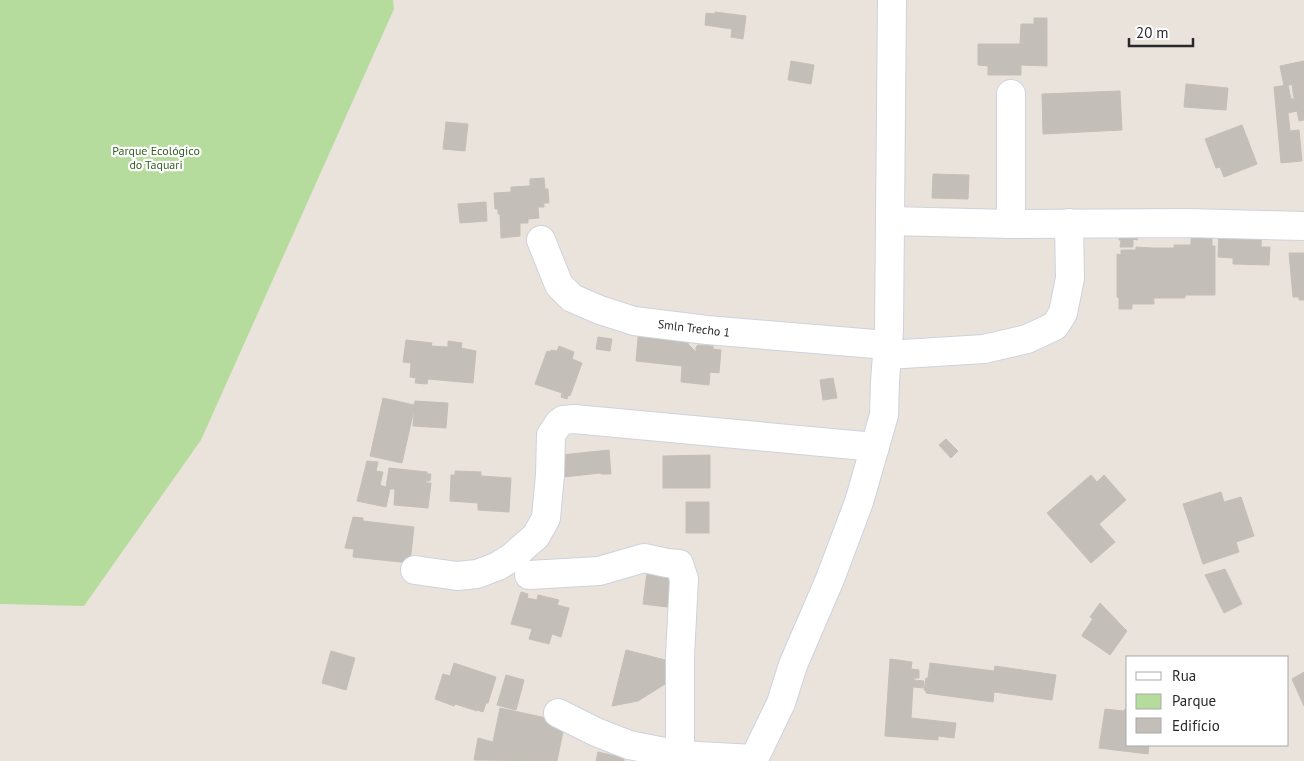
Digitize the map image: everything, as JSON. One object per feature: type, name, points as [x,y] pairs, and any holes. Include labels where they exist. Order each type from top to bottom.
[{"type":"street","points":[[558,713],[596,732],[629,745],[680,755],[752,760],[781,703],[793,665],[830,580],[858,502],[884,415],[889,330],[892,0]]},
{"type":"street","points":[[1011,94],[1011,224]]},
{"type":"street","points":[[890,221],[1011,224],[1188,222],[1304,226]]},
{"type":"street","name":"Smln Trecho 1","points":[[541,240],[559,285],[572,298],[600,310],[634,320],[887,350],[984,349],[1027,339],[1055,326],[1063,313],[1070,278],[1068,224]]},
{"type":"street","points":[[415,570],[458,576],[476,574],[498,566],[511,558],[536,536],[546,518],[551,435],[563,420],[574,419],[875,447]]},
{"type":"street","points":[[529,576],[599,571],[644,558],[679,564],[684,579],[680,656],[680,755]]},
{"type":"green space","name":"Parque Ecológico do Taquari","points":[[0,0],[393,0],[394,9],[201,440],[84,606],[0,604]]},
{"type":"building","points":[[715,12],[746,16],[743,39],[731,37],[732,29],[705,25],[706,13],[715,14]]},
{"type":"building","points":[[1034,18],[1047,18],[1047,66],[1021,65],[1021,75],[988,75],[988,66],[978,65],[978,44],[1020,44],[1021,24],[1034,24]]},
{"type":"building","points":[[791,61],[814,65],[811,84],[788,80]]},
{"type":"building","points":[[1304,61],[1304,82],[1284,86],[1280,66]]},
{"type":"building","points":[[1304,82],[1304,120],[1299,121],[1297,111],[1288,113],[1290,131],[1299,130],[1302,161],[1281,163],[1274,87],[1288,85],[1291,99],[1294,99],[1292,84]]},
{"type":"building","points":[[1186,84],[1228,88],[1226,110],[1184,107]]},
{"type":"building","points":[[1120,91],[1122,130],[1043,134],[1042,94]]},
{"type":"building","points":[[446,122],[468,124],[465,151],[443,149]]},
{"type":"building","points":[[1242,125],[1257,164],[1224,177],[1220,167],[1216,168],[1205,139]]},
{"type":"building","points":[[933,174],[969,175],[968,199],[932,198]]},
{"type":"building","points":[[544,178],[545,189],[548,189],[549,203],[544,203],[544,207],[538,207],[539,218],[528,219],[528,223],[520,223],[520,236],[501,238],[500,214],[498,214],[498,209],[495,209],[494,193],[511,192],[511,187],[530,186],[530,179]]},
{"type":"building","points":[[486,202],[487,221],[460,223],[458,204]]},
{"type":"building","points":[[1120,223],[1149,224],[1148,237],[1138,237],[1137,240],[1133,239],[1133,247],[1120,247]]},
{"type":"building","points":[[1219,225],[1262,226],[1261,247],[1270,247],[1269,265],[1233,264],[1233,258],[1218,257]]},
{"type":"building","points":[[1191,229],[1212,230],[1212,246],[1215,246],[1215,295],[1185,295],[1185,298],[1154,298],[1152,248],[1174,248],[1174,245],[1191,245]]},
{"type":"building","points":[[1136,247],[1152,248],[1154,304],[1132,304],[1132,309],[1119,309],[1119,298],[1117,297],[1117,254],[1121,255],[1121,250],[1136,250]]},
{"type":"building","points":[[1289,253],[1304,253],[1304,300],[1299,300],[1299,297],[1293,297]]},
{"type":"building","points":[[639,327],[689,332],[688,344],[696,352],[698,345],[713,346],[713,349],[721,350],[719,373],[710,372],[709,385],[681,382],[682,366],[636,361]]},
{"type":"building","points":[[598,337],[612,339],[610,351],[596,349]]},
{"type":"building","points":[[406,340],[432,343],[431,346],[448,347],[448,341],[462,343],[461,348],[476,351],[473,383],[428,379],[427,384],[415,383],[416,378],[410,377],[411,363],[403,362]]},
{"type":"building","points":[[559,346],[574,352],[572,359],[582,363],[570,396],[568,395],[567,399],[561,397],[562,393],[535,384],[547,351],[557,351]]},
{"type":"building","points":[[833,378],[837,398],[823,400],[820,380]]},
{"type":"building","points":[[383,398],[414,405],[415,401],[448,403],[446,428],[413,426],[413,414],[402,463],[370,456]]},
{"type":"building","points":[[946,439],[958,451],[951,458],[939,445]]},
{"type":"building","points":[[609,450],[611,474],[600,473],[564,477],[561,455]]},
{"type":"building","points":[[710,455],[710,488],[663,488],[663,456]]},
{"type":"building","points":[[367,461],[378,462],[376,471],[383,472],[380,485],[386,487],[389,468],[431,474],[430,481],[426,481],[426,483],[431,483],[428,508],[394,505],[395,489],[390,489],[386,507],[357,501]]},
{"type":"building","points":[[455,471],[481,472],[481,476],[511,478],[509,512],[478,510],[478,503],[450,501],[451,475],[455,475]]},
{"type":"building","points":[[1091,475],[1097,482],[1104,475],[1126,500],[1099,524],[1115,542],[1091,563],[1047,513]]},
{"type":"building","points":[[1221,492],[1224,502],[1241,497],[1254,536],[1236,542],[1239,552],[1203,564],[1183,504]]},
{"type":"building","points":[[686,502],[709,502],[709,533],[686,533]]},
{"type":"building","points":[[353,517],[363,518],[363,521],[414,527],[410,563],[353,557],[354,549],[345,548]]},
{"type":"building","points":[[1225,569],[1242,604],[1224,613],[1205,575]]},
{"type":"building","points":[[647,573],[678,576],[675,608],[643,604]]},
{"type":"building","points":[[521,592],[528,594],[527,598],[537,600],[538,595],[559,600],[557,605],[569,608],[561,637],[552,634],[549,644],[529,639],[532,629],[511,624]]},
{"type":"building","points":[[1100,603],[1122,626],[1105,651],[1082,636],[1093,619],[1090,617]]},
{"type":"building","points":[[1102,606],[1127,631],[1110,655],[1082,635]]},
{"type":"building","points":[[626,650],[689,666],[689,669],[638,701],[612,706]]},
{"type":"building","points":[[331,651],[355,658],[346,690],[322,683]]},
{"type":"building","points":[[890,659],[912,662],[911,669],[919,670],[919,678],[914,678],[914,680],[924,681],[923,688],[913,687],[911,718],[956,723],[954,738],[938,736],[938,740],[885,736]]},
{"type":"building","points":[[454,663],[496,677],[488,703],[486,703],[483,712],[455,704],[454,706],[435,699],[443,674],[450,676]]},
{"type":"building","points":[[930,663],[994,671],[995,666],[1056,675],[1052,700],[994,692],[993,702],[926,693],[924,690]]},
{"type":"building","points":[[1304,672],[1304,706],[1292,679]]},
{"type":"building","points":[[506,675],[524,680],[516,710],[497,705]]},
{"type":"building","points":[[500,708],[565,722],[557,761],[474,760],[478,738],[493,742]]},
{"type":"building","points":[[1105,709],[1124,711],[1126,709],[1126,746],[1149,746],[1148,754],[1099,748]]},
{"type":"building","points":[[598,752],[624,758],[624,761],[596,761]]}]
